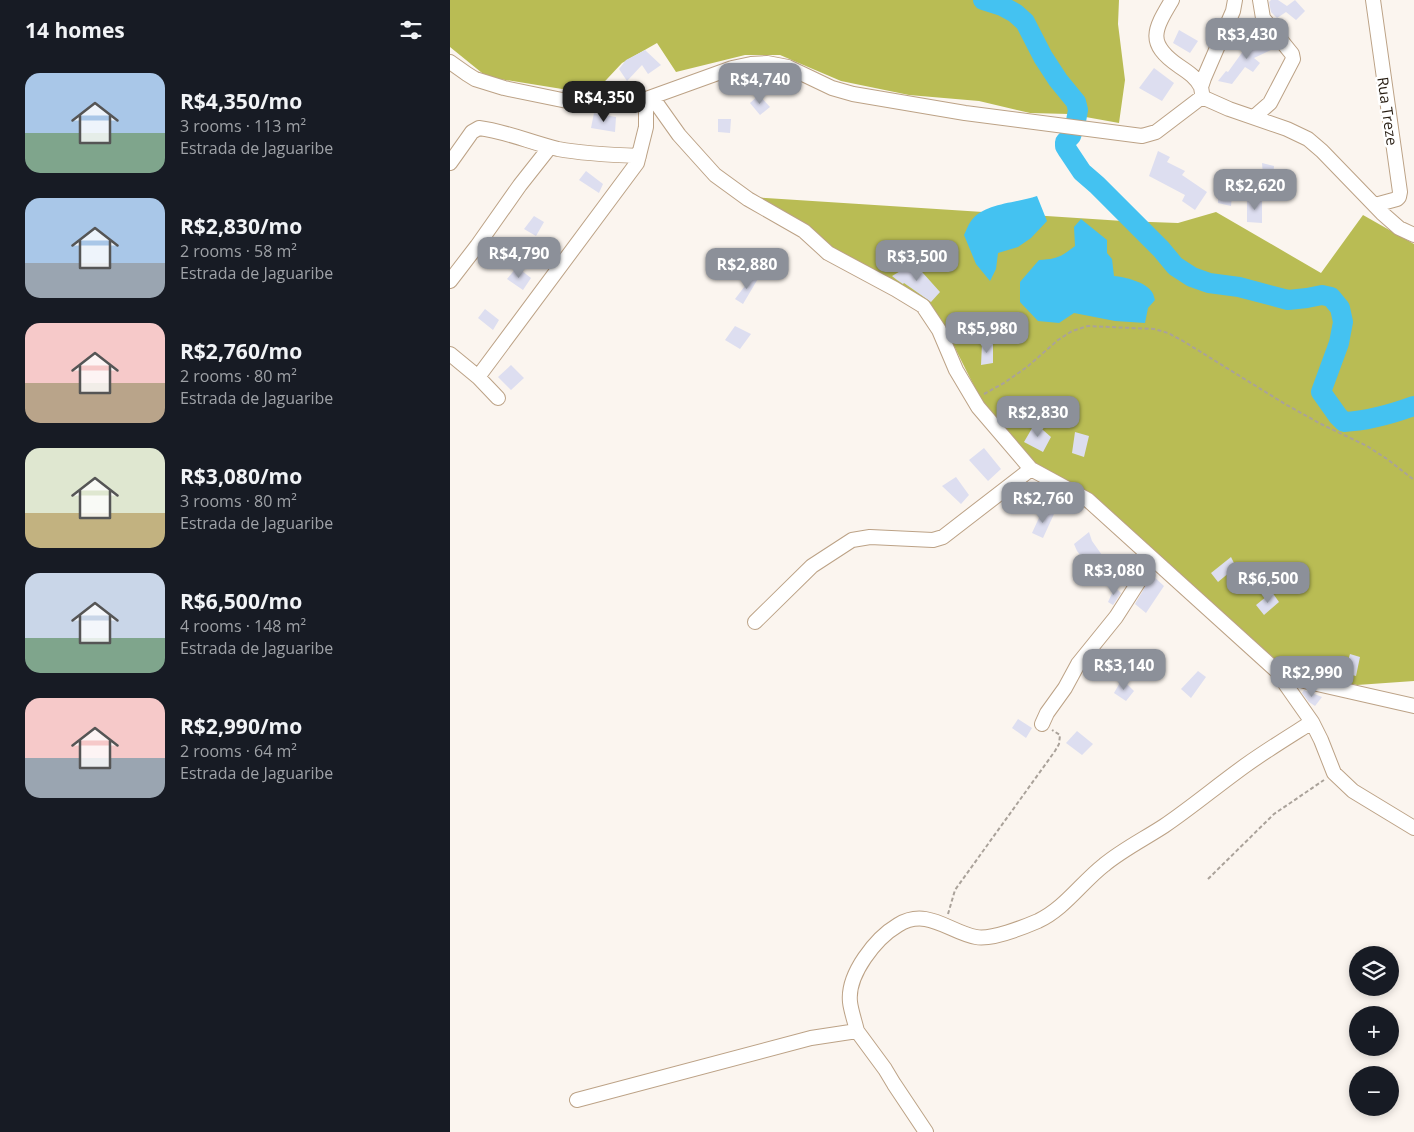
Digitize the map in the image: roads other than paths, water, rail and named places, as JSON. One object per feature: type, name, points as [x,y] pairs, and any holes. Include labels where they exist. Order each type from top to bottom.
[{"type":"street","points":[[1172,0],[1161,18],[1157,30],[1157,43],[1166,57],[1198,80],[1202,92],[1229,109],[1287,129],[1308,139],[1322,150],[1399,228],[1414,235]]},
{"type":"street","points":[[450,62],[467,74],[484,82],[567,101],[613,105],[628,104],[649,98],[732,68],[767,63],[788,67],[832,88],[853,94],[965,113],[1142,136],[1156,132],[1202,92],[1220,38],[1233,11],[1235,0]]},
{"type":"street","points":[[1254,117],[1270,103],[1293,59],[1292,54],[1263,18],[1260,0]]},
{"type":"street","name":"Rua Treze","points":[[1373,0],[1400,192],[1397,199],[1375,205]]},
{"type":"street","points":[[478,377],[637,163],[646,127],[649,98]]},
{"type":"street","points":[[649,98],[679,136],[715,175],[748,199],[804,231],[828,253],[923,306],[939,330],[956,370],[978,408],[1031,468],[1088,500],[1279,673],[1312,722],[1334,773],[1353,791],[1414,828]]},
{"type":"street","points":[[450,163],[472,132],[479,128],[550,147],[596,155],[639,156]]},
{"type":"street","points":[[450,281],[520,184],[550,147]]},
{"type":"street","points":[[450,354],[478,377],[498,398]]},
{"type":"street","points":[[755,622],[812,566],[852,540],[870,537],[933,540],[943,537],[1031,468]]},
{"type":"street","points":[[1042,724],[1078,664],[1116,617],[1152,558]]},
{"type":"street","points":[[1279,673],[1304,681],[1414,706]]},
{"type":"street","points":[[926,1132],[885,1069],[857,1031],[850,1001],[852,984],[858,969],[874,945],[898,925],[914,918],[924,918],[978,938],[991,937],[1039,920],[1054,911],[1104,865],[1164,826],[1246,765],[1312,722]]},
{"type":"street","points":[[577,1100],[811,1038],[857,1031]]},
{"type":"water","points":[[1037,196],[1047,221],[1031,238],[1018,247],[998,253],[996,269],[990,281],[976,264],[964,235],[969,224],[984,210]]},
{"type":"water","points":[[1081,219],[1107,240],[1107,253],[1112,259],[1114,276],[1145,285],[1152,292],[1155,300],[1148,308],[1145,323],[1115,321],[1074,313],[1059,323],[1038,321],[1020,302],[1020,282],[1039,260],[1059,257],[1075,246],[1074,227]]},
{"type":"waterway","points":[[983,0],[1002,6],[1015,13],[1025,22],[1043,57],[1058,80],[1076,102],[1078,110],[1076,121],[1071,136],[1065,142],[1068,151],[1082,172],[1161,249],[1175,266],[1192,277],[1209,283],[1239,287],[1288,300],[1322,295],[1331,297],[1340,308],[1343,322],[1339,343],[1321,392],[1338,416],[1344,422],[1371,419],[1414,406]]}]
